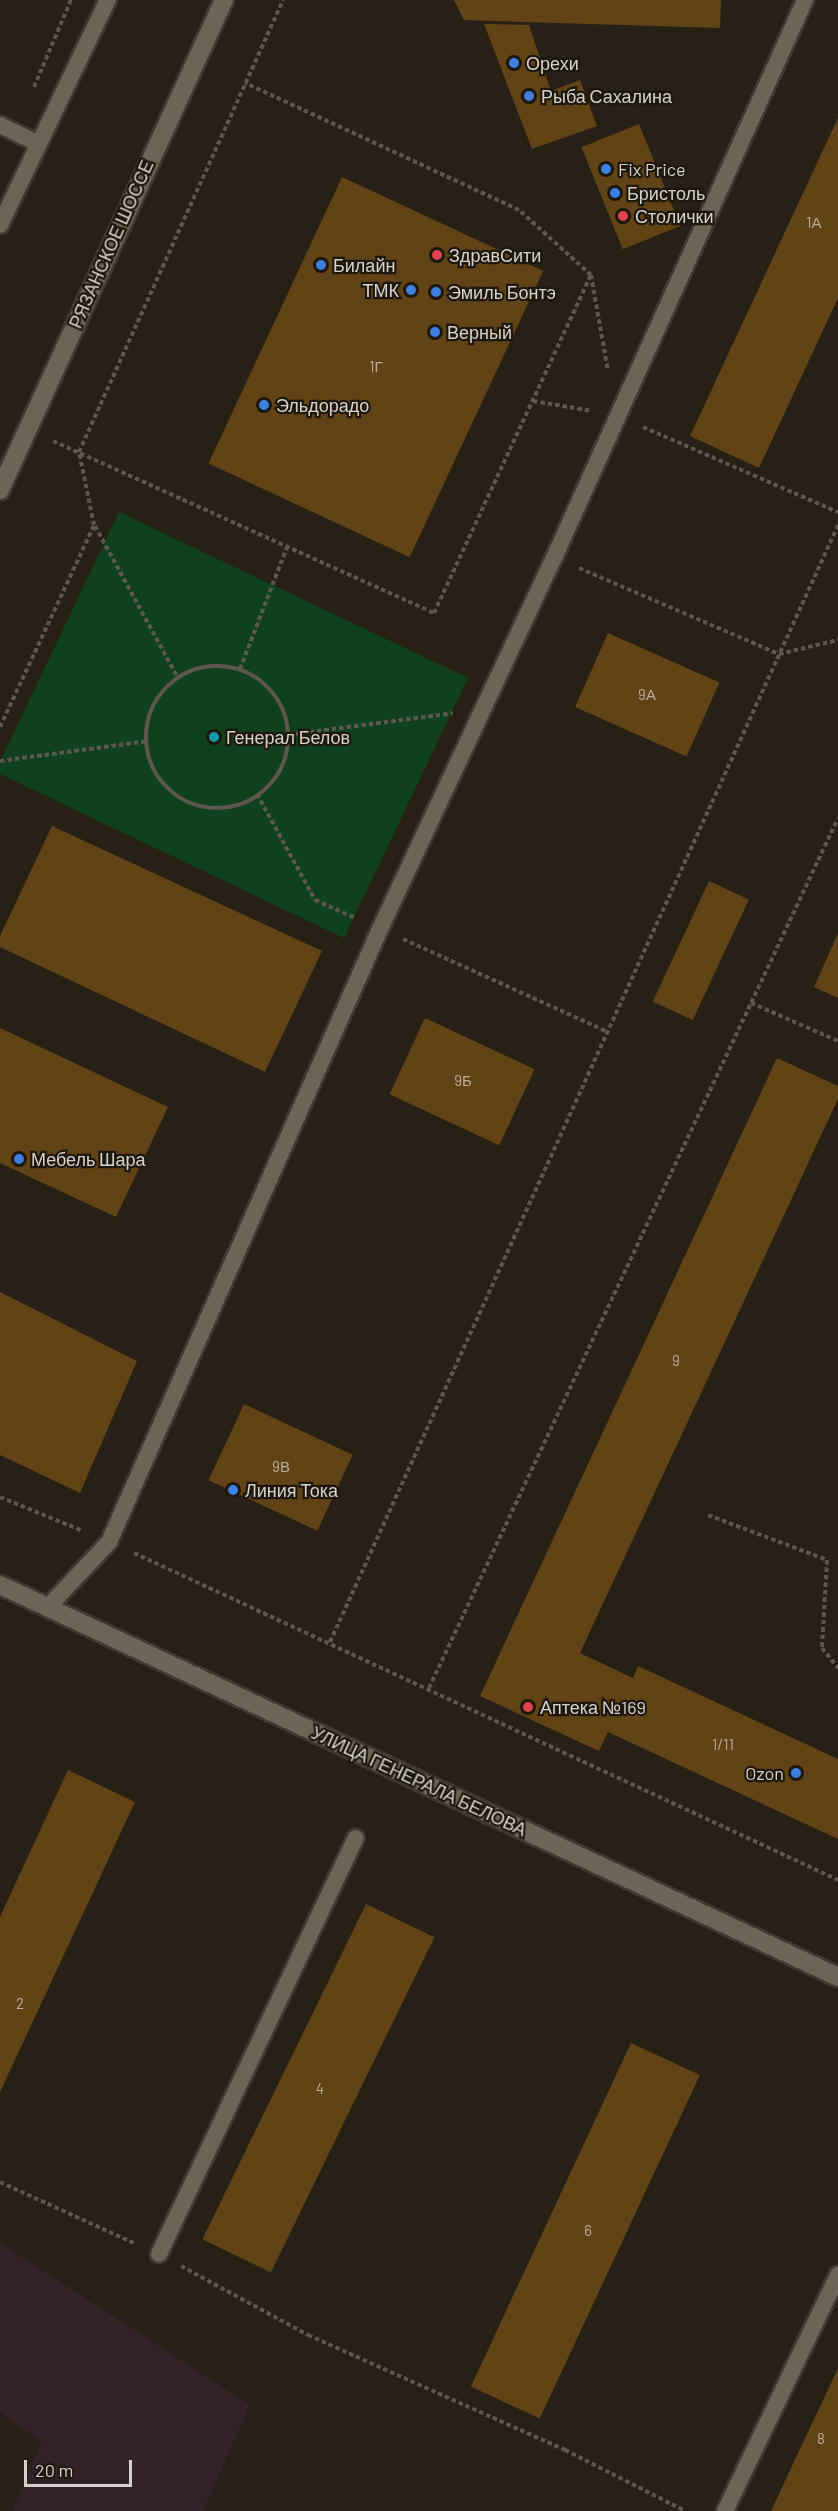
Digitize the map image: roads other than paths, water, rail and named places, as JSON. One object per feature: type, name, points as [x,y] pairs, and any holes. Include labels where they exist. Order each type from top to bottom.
[{"type":"street","name":"РЯЗАНСКОЕ ШОССЕ","points":[[0,490],[224,0]]},
{"type":"street","name":"УЛИЦА ГЕНЕРАЛА БЕЛОВА","points":[[0,1585],[838,1977]]},
{"type":"lane","points":[[0,225],[108,0]]},
{"type":"lane","points":[[48,1607],[109,1542],[380,929],[554,558],[616,415],[805,0]]},
{"type":"lane","points":[[0,125],[39,144]]},
{"type":"lane","points":[[159,2254],[356,1838]]},
{"type":"lane","points":[[725,2511],[838,2275]]},
{"type":"place","name":"Орехи","points":[[514,63]]},
{"type":"place","name":"Рыба Сахалина","points":[[529,96]]},
{"type":"place","name":"Fix Price","points":[[606,169]]},
{"type":"place","name":"Бристоль","points":[[615,193]]},
{"type":"place","name":"Столички","points":[[623,216]]},
{"type":"place","name":"ЗдравСити","points":[[437,255]]},
{"type":"place","name":"Билайн","points":[[321,265]]},
{"type":"place","name":"ТМК","points":[[411,290]]},
{"type":"place","name":"Эмиль Бонтэ","points":[[436,292]]},
{"type":"place","name":"Верный","points":[[435,332]]},
{"type":"place","name":"Эльдорадо","points":[[264,405]]},
{"type":"place","name":"Генерал Белов","points":[[214,737]]},
{"type":"place","name":"Мебель Шара","points":[[19,1159]]},
{"type":"place","name":"Линия Тока","points":[[233,1490]]},
{"type":"place","name":"Аптека №169","points":[[528,1707]]},
{"type":"place","name":"Ozon","points":[[796,1773]]}]
